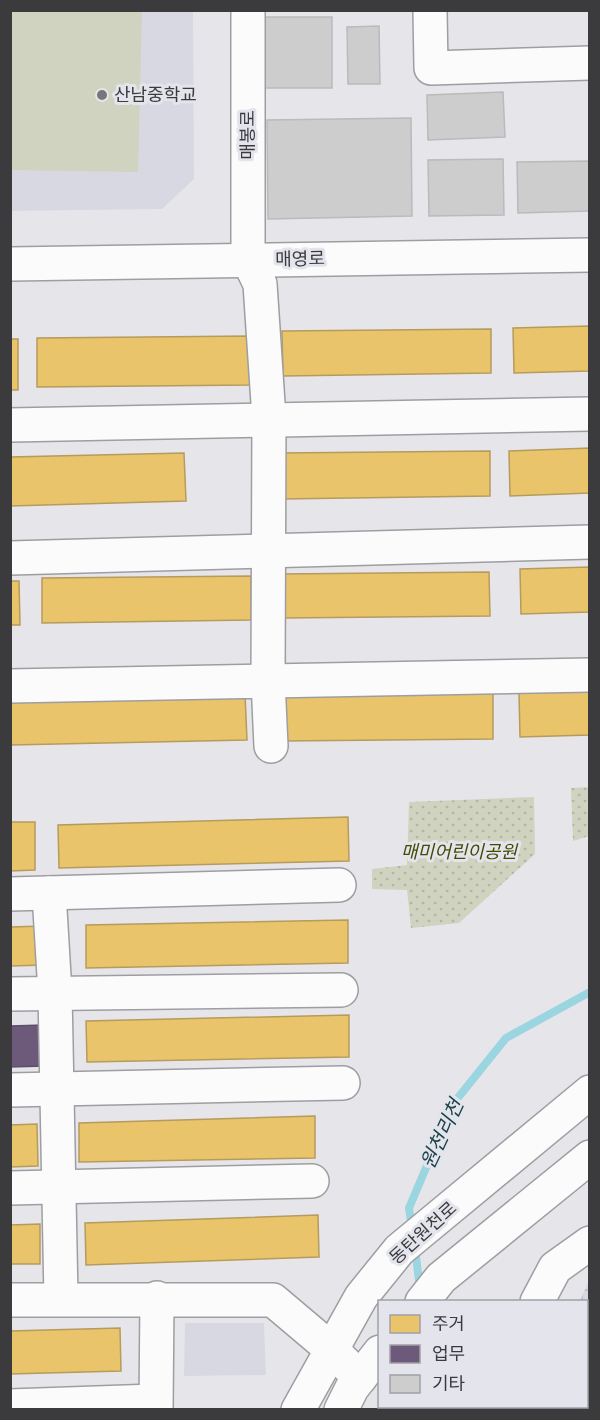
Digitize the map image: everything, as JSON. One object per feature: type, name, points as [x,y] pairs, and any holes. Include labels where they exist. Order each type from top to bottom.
[{"type":"street","name":"매봉로","points":[[248,10],[248,259]]},
{"type":"street","points":[[430,10],[431,68],[590,63]]},
{"type":"street","name":"매영로","points":[[10,264],[590,255]]},
{"type":"street","points":[[248,259],[260,284],[269,418],[268,681],[271,746]]},
{"type":"street","points":[[10,425],[269,418],[590,414]]},
{"type":"street","points":[[10,558],[590,542]]},
{"type":"street","points":[[10,686],[590,675]]},
{"type":"street","points":[[10,894],[339,885]]},
{"type":"street","points":[[49,893],[55,993],[61,1299]]},
{"type":"street","points":[[10,994],[341,990]]},
{"type":"street","points":[[10,1090],[343,1083]]},
{"type":"street","name":"동탄원천로","points":[[298,1410],[361,1297],[399,1250],[590,1092]]},
{"type":"street","points":[[424,1300],[441,1278],[590,1157]]},
{"type":"street","points":[[10,1188],[312,1181]]},
{"type":"street","points":[[538,1300],[555,1268],[590,1243]]},
{"type":"street","points":[[10,1406],[155,1406],[157,1298]]},
{"type":"street","points":[[10,1300],[157,1298],[273,1300],[331,1349],[370,1364],[341,1410]]},
{"type":"shaded area","name":"산남중학교","points":[[10,11],[193,11],[194,179],[162,209],[11,211]]},
{"type":"shaded area","points":[[589,1280],[589,1409],[569,1409],[588,1408],[588,1300],[580,1300]]},
{"type":"shaded area","points":[[185,1323],[264,1323],[266,1375],[184,1376]]},
{"type":"green space","points":[[11,10],[142,11],[138,172],[11,170]]},
{"type":"green space","points":[[589,787],[589,836],[573,841],[571,788]]},
{"type":"green space","name":"매미어린이공원","points":[[534,797],[535,854],[459,923],[411,928],[407,890],[372,889],[372,869],[407,865],[409,802]]},
{"type":"building: 주거","points":[[590,326],[590,371],[514,373],[513,328]]},
{"type":"building: 주거","points":[[491,329],[491,373],[283,376],[282,331]]},
{"type":"building: 주거","points":[[251,336],[251,385],[37,387],[37,338]]},
{"type":"building: 주거","points":[[10,339],[18,339],[18,390],[10,390]]},
{"type":"building: 주거","points":[[590,448],[590,493],[510,496],[509,451]]},
{"type":"building: 주거","points":[[490,451],[490,496],[281,499],[280,453]]},
{"type":"building: 주거","points":[[184,453],[186,501],[10,506],[10,457]]},
{"type":"building: 주거","points":[[590,567],[590,612],[521,614],[520,569]]},
{"type":"building: 주거","points":[[489,572],[490,616],[282,618],[281,574]]},
{"type":"building: 주거","points":[[251,576],[251,620],[42,623],[42,578]]},
{"type":"building: 주거","points":[[10,581],[19,581],[20,625],[10,625]]},
{"type":"building: 주거","points":[[590,691],[590,735],[520,737],[519,693]]},
{"type":"building: 주거","points":[[493,692],[493,739],[282,741],[282,695]]},
{"type":"building: 주거","points":[[245,694],[247,740],[10,745],[10,700]]},
{"type":"building: 주거","points":[[348,817],[349,861],[59,868],[58,825]]},
{"type":"building: 주거","points":[[10,822],[35,822],[35,870],[10,871]]},
{"type":"building: 주거","points":[[348,920],[348,963],[86,968],[86,925]]},
{"type":"building: 주거","points":[[43,926],[44,965],[10,966],[10,927]]},
{"type":"building: 주거","points":[[349,1015],[349,1057],[87,1062],[86,1021]]},
{"type":"building: 주거","points":[[315,1116],[315,1158],[79,1162],[79,1123]]},
{"type":"building: 주거","points":[[37,1124],[38,1166],[10,1167],[10,1125]]},
{"type":"building: 주거","points":[[318,1215],[319,1257],[86,1265],[85,1223]]},
{"type":"building: 주거","points":[[40,1224],[40,1264],[10,1264],[10,1225]]},
{"type":"building: 주거","points":[[120,1328],[121,1371],[10,1374],[10,1331]]},
{"type":"building: 업무","points":[[44,1025],[45,1066],[10,1067],[10,1026]]},
{"type":"building: 기타","points":[[265,17],[332,17],[332,88],[265,88]]},
{"type":"building: 기타","points":[[379,26],[380,84],[348,84],[347,27]]},
{"type":"building: 기타","points":[[503,92],[505,137],[428,140],[427,95]]},
{"type":"building: 기타","points":[[411,118],[412,216],[268,219],[267,120]]},
{"type":"building: 기타","points":[[503,159],[504,215],[429,216],[428,160]]},
{"type":"building: 기타","points":[[590,161],[590,211],[518,213],[517,162]]},
{"type":"waterway","name":"원천리천","points":[[412,1228],[409,1208],[453,1104],[506,1038],[590,992]]},
{"type":"waterway","name":"원천리천","points":[[415,1249],[420,1288]]},
{"type":"place","name":"산남중학교","points":[[102,95]]}]
